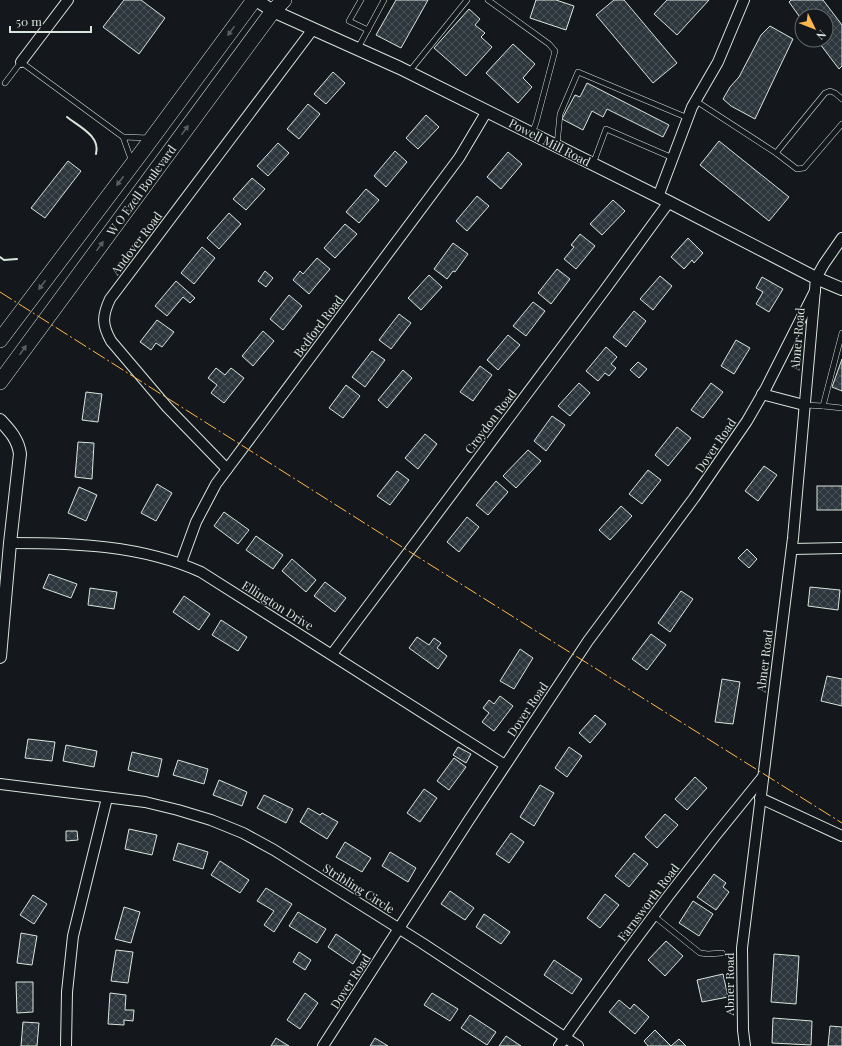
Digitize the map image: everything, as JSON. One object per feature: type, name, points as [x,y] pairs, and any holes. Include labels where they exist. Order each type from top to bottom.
[{"type":"main road","name":"W O Ezell Boulevard","points":[[0,340],[255,0]]},
{"type":"main road","name":"W O Ezell Boulevard","points":[[0,382],[273,11],[284,0]]},
{"type":"street","points":[[21,62],[68,0]]},
{"type":"street","name":"Powell Mill Road","points":[[255,0],[273,11],[409,72],[664,199],[816,278],[842,289]]},
{"type":"street","name":"Croydon Road","points":[[332,654],[604,291],[664,199],[674,159],[688,118],[718,62],[744,0]]},
{"type":"street","name":"Andover Road","points":[[227,469],[167,407],[111,341],[105,331],[103,320],[105,309],[110,299],[312,28]]},
{"type":"street","name":"Bedford Road","points":[[181,563],[196,522],[216,484],[459,158],[487,111]]},
{"type":"street","points":[[816,278],[842,238]]},
{"type":"street","name":"Abner Road","points":[[745,1046],[743,1030],[742,948],[762,778],[792,548],[816,278]]},
{"type":"street","name":"Dover Road","points":[[323,1046],[588,641],[694,498],[747,421],[815,291]]},
{"type":"street","points":[[762,394],[804,405]]},
{"type":"street","points":[[0,420],[17,441],[20,454],[10,542],[0,657]]},
{"type":"street","name":"Ellington Drive","points":[[10,542],[65,543],[152,555],[181,563],[208,575],[506,765]]},
{"type":"street","points":[[792,548],[842,548]]},
{"type":"street","name":"Farnsworth Road","points":[[562,1042],[587,1005],[711,840],[762,778]]},
{"type":"street","name":"Stribling Circle","points":[[0,784],[144,802],[211,820],[243,833],[274,850],[399,929],[562,1042],[578,1046]]},
{"type":"street","points":[[66,1046],[67,992],[73,936],[107,798]]},
{"type":"street","points":[[760,798],[842,836]]},
{"type":"lane","points":[[361,0],[349,21],[368,30]]},
{"type":"lane","points":[[357,49],[384,0]]},
{"type":"lane","points":[[409,72],[467,0]]},
{"type":"lane","points":[[488,0],[549,44],[555,51],[532,133]]},
{"type":"lane","points":[[5,83],[21,62],[123,137],[152,138]]},
{"type":"lane","points":[[557,146],[560,114],[578,72],[688,118]]},
{"type":"lane","points":[[776,153],[825,93],[830,91],[842,99]]},
{"type":"lane","points":[[696,101],[776,153],[797,169],[804,168],[842,124]]},
{"type":"lane","points":[[592,164],[606,129],[674,159]]},
{"type":"lane","points":[[123,137],[132,165]]},
{"type":"lane","points":[[823,406],[842,333]]},
{"type":"lane","points":[[804,405],[842,408]]},
{"type":"lane","points":[[654,916],[700,953],[722,953]]},
{"type":"building","points":[[124,0],[141,0],[165,18],[139,54],[103,27]]},
{"type":"building","points":[[396,0],[428,0],[401,48],[376,35]]},
{"type":"building","points":[[536,0],[556,0],[574,6],[566,30],[530,18]]},
{"type":"building","points":[[614,0],[624,0],[677,63],[653,83],[596,15]]},
{"type":"building","points":[[667,0],[709,0],[677,35],[654,14]]},
{"type":"building","points":[[791,0],[823,0],[829,8],[794,9],[789,2]]},
{"type":"building","points":[[469,9],[480,19],[475,25],[485,33],[481,37],[492,47],[466,76],[434,48]]},
{"type":"building","points":[[834,14],[842,25],[842,66],[839,69],[823,48],[834,48]]},
{"type":"building","points":[[770,26],[793,39],[755,119],[731,106],[723,99],[730,87],[739,77],[761,35]]},
{"type":"building","points":[[513,44],[535,64],[523,78],[532,87],[518,103],[486,73]]},
{"type":"building","points":[[333,72],[345,83],[326,104],[314,94]]},
{"type":"building","points":[[587,83],[669,125],[663,137],[607,109],[603,117],[592,111],[583,130],[562,119],[575,95],[580,97]]},
{"type":"building","points":[[308,104],[320,114],[299,139],[287,129]]},
{"type":"building","points":[[426,115],[439,127],[418,149],[406,138]]},
{"type":"building","points":[[719,141],[789,197],[769,221],[700,165]]},
{"type":"building","points":[[278,143],[289,153],[268,176],[257,166]]},
{"type":"building","points":[[395,151],[407,162],[386,187],[374,176]]},
{"type":"building","points":[[508,152],[522,164],[501,189],[487,177]]},
{"type":"building","points":[[68,161],[81,171],[45,218],[31,208]]},
{"type":"building","points":[[252,178],[265,189],[246,210],[233,199]]},
{"type":"building","points":[[366,189],[379,200],[359,223],[346,212]]},
{"type":"building","points":[[477,196],[489,206],[467,231],[456,221]]},
{"type":"building","points":[[613,200],[625,211],[602,235],[590,224]]},
{"type":"building","points":[[229,213],[241,224],[219,249],[207,238]]},
{"type":"building","points":[[345,224],[357,234],[335,258],[324,248]]},
{"type":"building","points":[[580,234],[595,246],[576,269],[564,259],[574,247],[571,245]]},
{"type":"building","points":[[688,238],[703,253],[694,263],[692,260],[684,269],[671,257]]},
{"type":"building","points":[[453,243],[468,254],[455,272],[453,271],[447,279],[434,269]]},
{"type":"building","points":[[202,247],[215,258],[194,284],[181,273]]},
{"type":"building","points":[[317,258],[330,269],[309,294],[293,280],[300,271],[303,274]]},
{"type":"building","points":[[557,269],[570,279],[551,304],[538,293]]},
{"type":"building","points":[[265,271],[273,278],[266,287],[258,281]]},
{"type":"building","points":[[429,275],[442,287],[421,310],[408,298]]},
{"type":"building","points":[[660,276],[672,286],[653,310],[640,299]]},
{"type":"building","points":[[762,277],[783,289],[769,312],[756,304],[763,292],[756,288]]},
{"type":"building","points":[[176,281],[195,298],[190,303],[183,297],[167,316],[155,306]]},
{"type":"building","points":[[289,295],[302,306],[283,330],[270,319]]},
{"type":"building","points":[[533,302],[545,311],[526,336],[513,326]]},
{"type":"building","points":[[634,311],[646,321],[626,347],[613,337]]},
{"type":"building","points":[[399,314],[411,323],[391,349],[379,340]]},
{"type":"building","points":[[157,320],[174,332],[162,347],[156,343],[151,350],[140,342]]},
{"type":"building","points":[[263,331],[274,341],[253,366],[242,356]]},
{"type":"building","points":[[508,335],[520,345],[498,370],[487,360]]},
{"type":"building","points":[[736,340],[750,348],[734,374],[721,366]]},
{"type":"building","points":[[606,347],[617,357],[611,364],[616,368],[609,376],[605,373],[598,381],[586,371]]},
{"type":"building","points":[[372,351],[385,360],[365,387],[352,377]]},
{"type":"building","points":[[842,359],[842,391],[832,387]]},
{"type":"building","points":[[638,362],[647,369],[639,378],[630,370]]},
{"type":"building","points":[[480,366],[492,375],[473,401],[460,392]]},
{"type":"building","points":[[216,368],[225,375],[231,368],[244,378],[224,403],[211,393],[217,385],[208,378]]},
{"type":"building","points":[[403,370],[412,378],[387,408],[378,400]]},
{"type":"building","points":[[579,383],[590,393],[570,416],[558,406]]},
{"type":"building","points":[[711,383],[723,392],[703,418],[691,410]]},
{"type":"building","points":[[346,385],[360,396],[343,418],[329,408]]},
{"type":"building","points":[[86,392],[102,394],[98,422],[82,420]]},
{"type":"building","points":[[552,416],[565,425],[546,451],[534,441]]},
{"type":"building","points":[[677,427],[691,438],[668,466],[655,455]]},
{"type":"building","points":[[425,434],[437,444],[418,469],[405,458]]},
{"type":"building","points":[[78,442],[94,443],[92,479],[75,477]]},
{"type":"building","points":[[528,450],[541,461],[516,488],[503,476]]},
{"type":"building","points":[[764,466],[777,475],[758,501],[745,491]]},
{"type":"building","points":[[648,470],[661,480],[642,504],[629,494]]},
{"type":"building","points":[[397,471],[409,480],[390,505],[377,496]]},
{"type":"building","points":[[496,481],[508,492],[488,515],[476,505]]},
{"type":"building","points":[[157,484],[172,493],[156,521],[141,513]]},
{"type":"building","points":[[817,486],[842,486],[842,510],[817,510]]},
{"type":"building","points":[[79,487],[97,495],[86,521],[68,513]]},
{"type":"building","points":[[621,506],[632,516],[610,540],[599,530]]},
{"type":"building","points":[[224,512],[249,530],[238,544],[214,526]]},
{"type":"building","points":[[467,517],[479,527],[459,552],[447,542]]},
{"type":"building","points":[[256,536],[283,555],[273,569],[246,550]]},
{"type":"building","points":[[747,549],[757,559],[749,568],[738,558]]},
{"type":"building","points":[[292,559],[316,580],[306,592],[282,571]]},
{"type":"building","points":[[49,574],[77,584],[71,598],[43,588]]},
{"type":"building","points":[[325,582],[346,598],[335,612],[314,596]]},
{"type":"building","points":[[810,587],[840,590],[838,610],[808,606]]},
{"type":"building","points":[[90,588],[117,592],[114,609],[88,605]]},
{"type":"building","points":[[681,591],[693,599],[670,632],[658,623]]},
{"type":"building","points":[[184,596],[210,614],[199,630],[173,612]]},
{"type":"building","points":[[221,620],[247,637],[238,651],[212,635]]},
{"type":"building","points":[[651,634],[666,645],[647,670],[632,659]]},
{"type":"building","points":[[417,637],[429,645],[434,638],[441,643],[437,648],[447,656],[438,669],[409,648]]},
{"type":"building","points":[[520,649],[533,658],[514,689],[500,681]]},
{"type":"building","points":[[827,676],[842,679],[842,706],[821,701]]},
{"type":"building","points":[[722,679],[740,682],[733,724],[715,722]]},
{"type":"building","points":[[500,696],[513,706],[494,731],[482,722],[489,713],[483,708],[489,700],[494,704]]},
{"type":"building","points":[[595,715],[606,724],[590,743],[579,733]]},
{"type":"building","points":[[28,739],[55,742],[52,761],[25,758]]},
{"type":"building","points":[[66,745],[97,751],[94,767],[63,761]]},
{"type":"building","points":[[458,747],[471,754],[466,763],[453,755]]},
{"type":"building","points":[[569,747],[582,756],[567,777],[555,768]]},
{"type":"building","points":[[132,752],[162,759],[158,777],[128,770]]},
{"type":"building","points":[[454,758],[466,767],[449,790],[437,781]]},
{"type":"building","points":[[178,760],[208,769],[204,784],[173,775]]},
{"type":"building","points":[[695,777],[707,788],[687,810],[675,799]]},
{"type":"building","points":[[219,780],[247,792],[242,806],[213,795]]},
{"type":"building","points":[[540,785],[554,793],[534,826],[520,817]]},
{"type":"building","points":[[424,789],[437,798],[420,822],[407,813]]},
{"type":"building","points":[[264,795],[293,809],[286,823],[257,808]]},
{"type":"building","points":[[308,808],[320,815],[322,813],[338,822],[327,839],[300,822]]},
{"type":"building","points":[[665,814],[678,825],[657,848],[645,837]]},
{"type":"building","points":[[129,829],[157,835],[152,855],[125,849]]},
{"type":"building","points":[[66,831],[77,831],[78,840],[66,841]]},
{"type":"building","points":[[511,833],[524,842],[509,863],[496,854]]},
{"type":"building","points":[[345,842],[371,858],[362,872],[336,857]]},
{"type":"building","points":[[178,843],[208,852],[203,869],[173,860]]},
{"type":"building","points":[[390,852],[416,868],[408,882],[382,866]]},
{"type":"building","points":[[634,853],[648,864],[629,887],[615,876]]},
{"type":"building","points":[[220,861],[249,880],[240,893],[211,875]]},
{"type":"building","points":[[714,874],[726,883],[723,887],[729,892],[716,910],[697,897]]},
{"type":"building","points":[[266,888],[292,904],[274,932],[264,925],[274,911],[257,901]]},
{"type":"building","points":[[450,891],[474,908],[465,920],[441,904]]},
{"type":"building","points":[[605,894],[619,905],[600,928],[587,918]]},
{"type":"building","points":[[33,895],[47,904],[34,924],[20,915]]},
{"type":"building","points":[[693,901],[713,914],[699,936],[679,923]]},
{"type":"building","points":[[124,907],[140,912],[131,943],[115,939]]},
{"type":"building","points":[[298,912],[326,929],[317,943],[289,926]]},
{"type":"building","points":[[484,914],[510,932],[501,944],[476,927]]},
{"type":"building","points":[[21,933],[37,936],[32,965],[17,963]]},
{"type":"building","points":[[336,934],[361,951],[353,964],[328,947]]},
{"type":"building","points":[[666,941],[683,956],[665,976],[648,960]]},
{"type":"building","points":[[116,950],[133,952],[128,983],[111,981]]},
{"type":"building","points":[[299,952],[311,960],[305,970],[293,962]]},
{"type":"building","points":[[774,954],[799,956],[796,1004],[771,1002]]},
{"type":"building","points":[[554,960],[582,979],[572,994],[544,975]]},
{"type":"building","points":[[723,974],[728,997],[702,1002],[697,980]]},
{"type":"building","points":[[16,982],[33,982],[33,1012],[17,1013]]},
{"type":"building","points":[[110,993],[126,995],[125,1010],[134,1010],[133,1021],[124,1020],[124,1025],[108,1024]]},
{"type":"building","points":[[305,993],[318,1003],[300,1029],[287,1020]]},
{"type":"building","points":[[432,993],[458,1009],[450,1021],[424,1005]]},
{"type":"building","points":[[619,1000],[630,1009],[634,1004],[649,1017],[635,1034],[609,1012]]},
{"type":"building","points":[[470,1015],[496,1032],[487,1045],[461,1028]]},
{"type":"building","points":[[773,1018],[812,1021],[811,1045],[772,1043]]},
{"type":"building","points":[[23,1022],[39,1023],[37,1046],[21,1046]]},
{"type":"building","points":[[830,1026],[842,1027],[842,1046],[828,1046]]},
{"type":"building","points":[[655,1030],[671,1046],[648,1046],[644,1041]]},
{"type":"building","points":[[506,1036],[521,1046],[499,1046]]},
{"type":"building","points":[[276,1038],[289,1046],[271,1046]]},
{"type":"building","points":[[375,1038],[388,1046],[370,1046]]},
{"type":"building","points":[[679,1039],[686,1046],[671,1046]]},
{"type":"wall","points":[[67,117],[88,132],[92,137],[97,148],[96,154]]},
{"type":"wall","points":[[0,257],[4,260],[17,259]]},
{"type":"power","points":[[0,292],[429,564],[842,823]]}]
